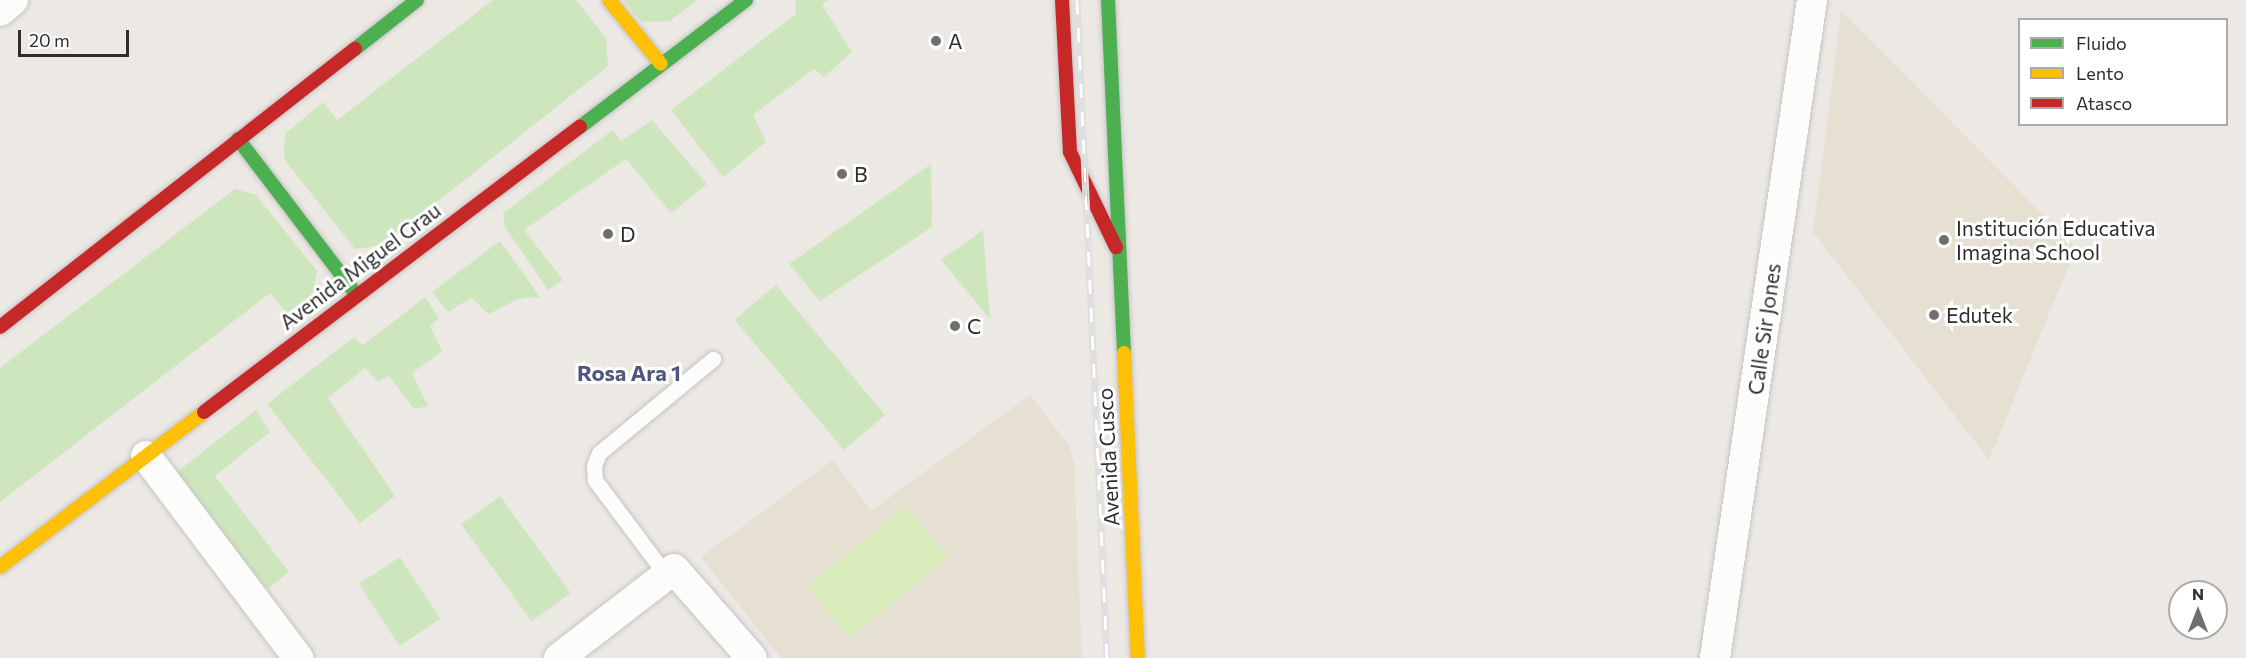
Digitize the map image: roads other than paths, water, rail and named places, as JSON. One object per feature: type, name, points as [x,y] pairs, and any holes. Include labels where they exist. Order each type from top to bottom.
[{"type":"main road","points":[[0,327],[417,0]]},
{"type":"main road","points":[[609,0],[661,64]]},
{"type":"main road","name":"Avenida Miguel Grau","points":[[0,567],[746,0]]},
{"type":"main road","name":"Avenida Cusco","points":[[1062,0],[1070,152],[1120,254]]},
{"type":"main road","name":"Avenida Cusco","points":[[1108,0],[1138,658]]},
{"type":"main road","points":[[238,139],[357,295]]},
{"type":"street","points":[[0,11],[14,0]]},
{"type":"street","name":"Calle Sir Jones","points":[[1714,658],[1812,0]]},
{"type":"street","points":[[146,456],[298,658]]},
{"type":"street","points":[[559,658],[670,572],[752,658]]},
{"type":"lane","points":[[670,572],[595,480],[594,466],[600,453],[713,358]]},
{"type":"railway","points":[[1077,0],[1107,658]]},
{"type":"place","name":"A","points":[[936,41]]},
{"type":"place","name":"B","points":[[842,174]]},
{"type":"place","name":"D","points":[[608,234]]},
{"type":"place","name":"Institución Educativa Imagina School","points":[[1944,240]]},
{"type":"place","name":"Edutek","points":[[1934,315]]},
{"type":"place","name":"C","points":[[955,326]]},
{"type":"district","name":"Rosa Ara 1","points":[[629,373]]}]
